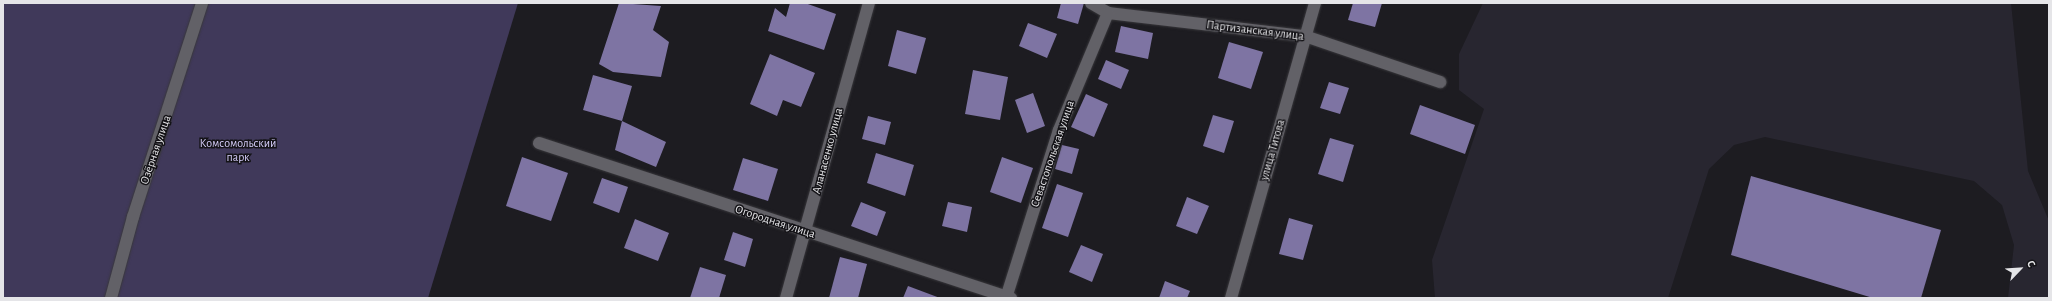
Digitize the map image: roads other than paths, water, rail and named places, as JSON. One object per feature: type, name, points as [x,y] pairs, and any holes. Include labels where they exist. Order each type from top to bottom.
[{"type":"street","name":"Озёрная улица","points":[[111,298],[133,217],[202,3]]},
{"type":"street","name":"Аланасенко улица","points":[[786,298],[806,232],[869,3]]},
{"type":"street","name":"Партизанская улица","points":[[1091,3],[1108,13],[1305,36],[1440,82]]},
{"type":"street","name":"улица Титова","points":[[1231,298],[1314,3]]},
{"type":"street","name":"Севастопольская улица","points":[[1008,298],[1059,130],[1108,13]]},
{"type":"street","name":"Огородная улица","points":[[539,143],[1008,298]]},
{"type":"park label","name":"Комсомольский парк","points":[[238,151]]}]
